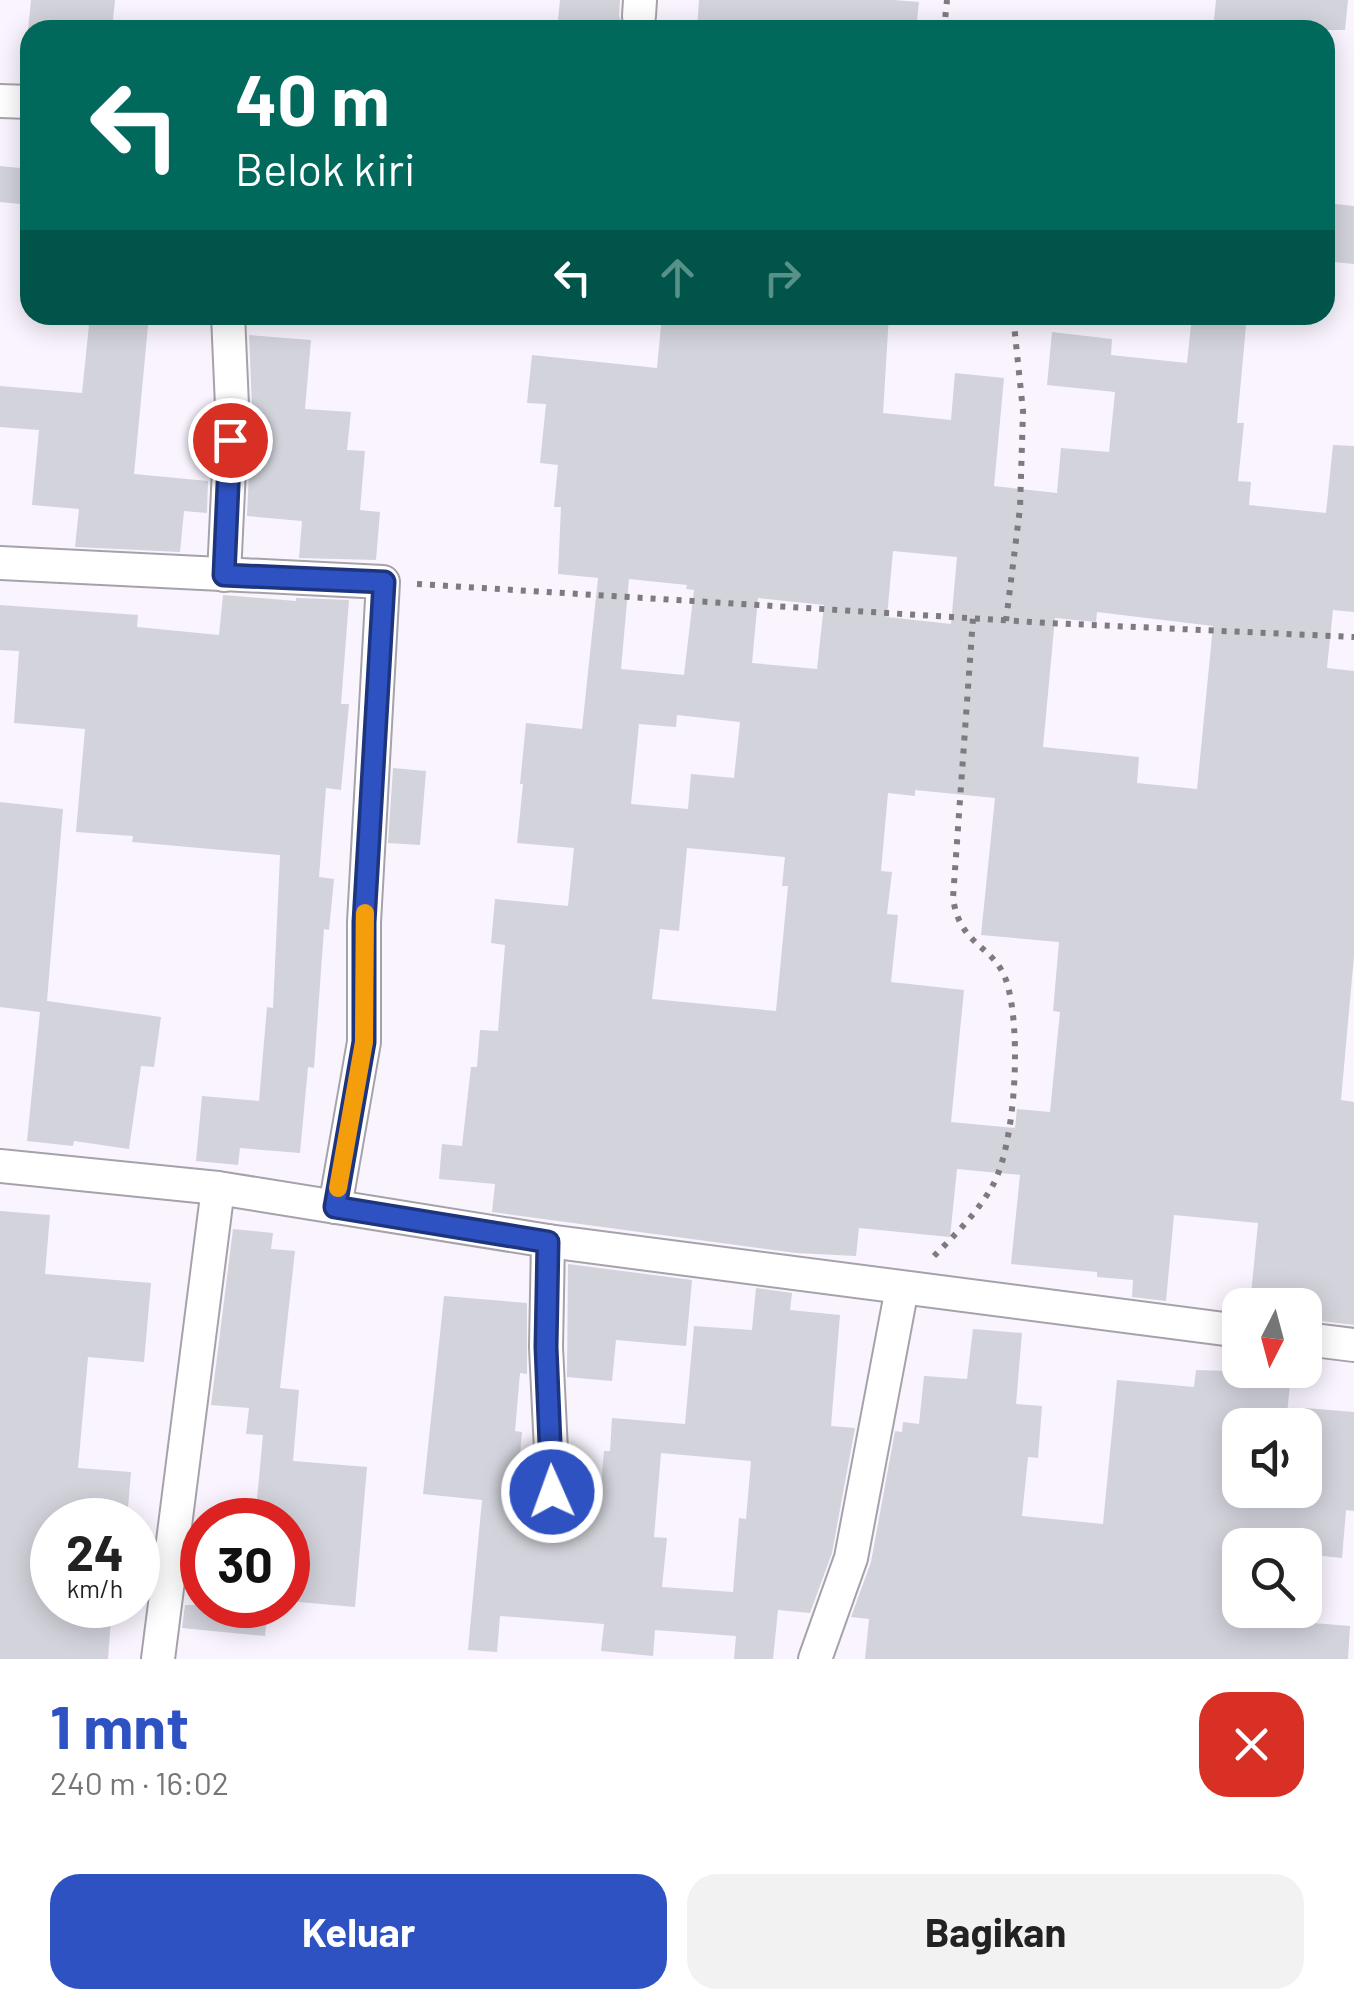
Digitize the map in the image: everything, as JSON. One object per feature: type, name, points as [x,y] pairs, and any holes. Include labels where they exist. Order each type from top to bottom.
[{"type":"street","points":[[224,575],[232,406],[228,325]]},
{"type":"street","points":[[0,562],[384,582],[364,922],[364,1042],[335,1207]]},
{"type":"street","points":[[0,1166],[218,1188],[548,1242],[1222,1329]]},
{"type":"street","points":[[158,1659],[218,1188]]},
{"type":"street","points":[[548,1242],[546,1347],[552,1492]]},
{"type":"street","points":[[815,1659],[852,1558],[902,1288]]},
{"type":"street","points":[[1322,1341],[1354,1344]]},
{"type":"path","points":[[1006,620],[1020,508],[1023,412],[1014,325]]},
{"type":"path","points":[[384,582],[1354,637]]},
{"type":"path","points":[[902,1288],[954,1236],[994,1183],[1003,1160],[1016,1057],[1006,980],[997,963],[968,939],[956,918],[953,898],[973,618]]},
{"type":"building","points":[[31,0],[115,0],[113,20],[29,20]]},
{"type":"building","points":[[560,0],[620,0],[621,20],[558,20]]},
{"type":"building","points":[[699,0],[919,2],[917,20],[698,20]]},
{"type":"building","points":[[1216,0],[1348,0],[1345,30],[1335,30],[1335,20],[1214,20]]},
{"type":"building","points":[[0,166],[20,168],[20,204],[0,202]]},
{"type":"building","points":[[1335,204],[1354,206],[1354,264],[1335,262]]},
{"type":"building","points":[[89,325],[148,325],[134,474],[208,481],[207,513],[184,511],[180,552],[75,547],[79,509],[32,505],[39,430],[0,427],[0,386],[82,393]]},
{"type":"building","points":[[661,325],[888,325],[883,413],[951,420],[955,373],[1004,378],[994,486],[1057,493],[1061,448],[1109,452],[1115,392],[1047,385],[1052,332],[1112,339],[1111,355],[1187,363],[1191,325],[1246,325],[1237,423],[1244,423],[1238,481],[1251,482],[1249,505],[1326,513],[1333,445],[1354,446],[1354,612],[1333,610],[1327,668],[1354,671],[1354,956],[1341,1100],[1354,1102],[1354,1325],[1322,1321],[1322,1288],[1252,1288],[1258,1223],[1174,1215],[1166,1301],[1132,1297],[1133,1280],[1097,1277],[1097,1272],[1011,1264],[1020,1175],[957,1169],[950,1237],[859,1228],[856,1256],[796,1253],[492,1212],[495,1184],[439,1179],[442,1144],[462,1146],[471,1067],[477,1067],[480,1030],[498,1031],[505,945],[491,943],[495,899],[568,906],[574,848],[517,843],[520,784],[526,723],[582,729],[598,578],[558,574],[561,507],[554,507],[558,465],[540,463],[546,404],[527,403],[532,355],[657,368]],"holes":[[[893,551],[957,557],[951,624],[887,617]],[[629,579],[687,585],[686,589],[694,590],[684,675],[621,669]],[[758,598],[824,605],[817,669],[752,663]],[[1097,612],[1213,626],[1197,789],[1137,783],[1139,757],[1043,747],[1055,618],[1096,622]],[[677,715],[740,722],[734,778],[691,774],[688,809],[631,804],[639,724],[676,727]],[[915,790],[995,798],[981,935],[1059,942],[1053,1011],[1060,1012],[1050,1112],[1017,1109],[1015,1128],[951,1122],[964,990],[891,982],[898,915],[887,914],[892,872],[881,871],[888,793],[915,796]],[[687,848],[785,857],[782,886],[788,886],[776,1011],[652,999],[660,929],[679,931]]]},
{"type":"building","points":[[249,335],[311,340],[305,409],[351,412],[347,450],[365,451],[360,510],[380,512],[376,560],[299,558],[302,521],[247,516],[252,407]]},
{"type":"building","points":[[223,595],[296,601],[349,600],[341,704],[349,704],[341,790],[326,788],[319,877],[334,879],[329,930],[324,929],[314,1068],[308,1067],[300,1153],[240,1148],[238,1165],[196,1161],[202,1096],[259,1101],[267,1007],[273,1008],[280,855],[132,842],[133,836],[76,832],[85,729],[14,723],[19,651],[0,650],[0,605],[138,615],[137,627],[219,635]]},
{"type":"building","points":[[393,768],[426,771],[420,845],[388,843]]},
{"type":"building","points":[[0,802],[63,809],[47,1001],[161,1017],[154,1067],[141,1066],[129,1149],[74,1141],[73,1146],[27,1141],[40,1012],[0,1007]]},
{"type":"building","points":[[0,1211],[50,1215],[45,1274],[151,1283],[144,1362],[88,1357],[78,1468],[131,1472],[129,1498],[30,1498],[30,1628],[110,1628],[108,1659],[0,1659]]},
{"type":"building","points":[[233,1229],[273,1233],[271,1249],[295,1251],[280,1388],[299,1390],[293,1461],[367,1467],[355,1607],[310,1603],[310,1498],[257,1498],[263,1435],[246,1434],[249,1408],[211,1405]]},
{"type":"building","points":[[568,1264],[692,1280],[686,1346],[616,1340],[612,1381],[567,1377]]},
{"type":"building","points":[[756,1288],[792,1293],[790,1310],[840,1315],[831,1426],[855,1428],[832,1553],[810,1613],[778,1610],[773,1659],[734,1659],[736,1636],[655,1630],[653,1656],[601,1651],[604,1624],[500,1616],[497,1652],[468,1650],[482,1500],[423,1494],[444,1296],[527,1303],[527,1374],[520,1373],[515,1431],[522,1432],[516,1502],[537,1503],[553,1512],[567,1506],[599,1508],[604,1451],[610,1451],[612,1418],[685,1424],[694,1326],[752,1330]],"holes":[[[661,1453],[751,1461],[746,1519],[739,1518],[733,1592],[662,1587],[667,1538],[654,1537]]]},
{"type":"building","points":[[973,1329],[1022,1333],[1016,1404],[1042,1406],[1038,1458],[1028,1457],[1022,1516],[1103,1524],[1117,1380],[1194,1387],[1196,1370],[1222,1371],[1222,1388],[1290,1388],[1288,1408],[1222,1408],[1222,1508],[1322,1508],[1322,1409],[1354,1412],[1354,1511],[1346,1510],[1342,1558],[1322,1556],[1322,1528],[1222,1528],[1222,1628],[1350,1626],[1348,1659],[865,1659],[869,1619],[851,1617],[871,1562],[895,1431],[902,1432],[903,1422],[919,1424],[924,1376],[967,1379]]},
{"type":"building","points":[[182,1628],[266,1628],[265,1636]]},
{"type":"slow traffic","points":[[338,1188],[364,1042],[365,913]]},
{"type":"route","points":[[230,440],[224,575],[384,582],[364,922],[364,1042],[335,1207],[548,1242],[546,1347],[552,1492]]}]
